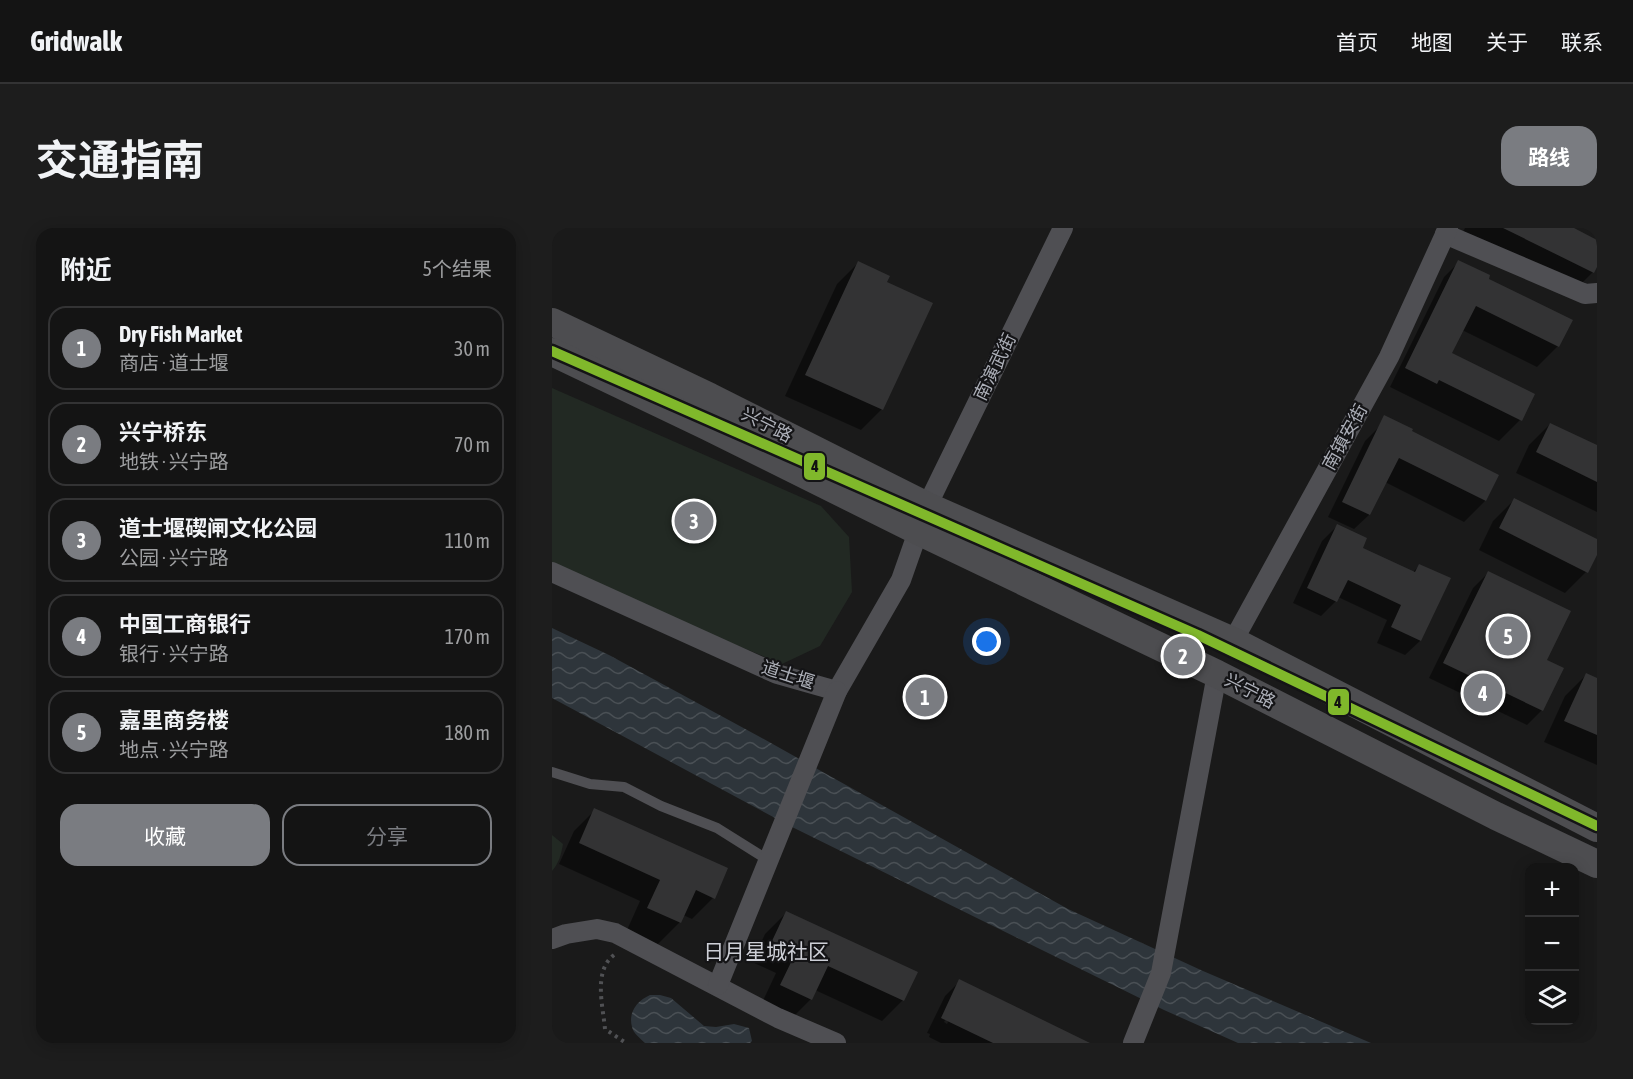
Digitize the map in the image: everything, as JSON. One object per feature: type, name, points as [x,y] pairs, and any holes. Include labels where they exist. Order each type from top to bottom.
[{"type":"main road","name":"兴宁路","points":[[552,322],[710,397],[923,518],[1217,674],[1496,816],[1597,864]]},
{"type":"main road","name":"兴宁路","points":[[552,352],[707,426],[923,518],[1233,641],[1597,828]]},
{"type":"street","name":"南演武街","points":[[923,518],[1063,228]]},
{"type":"street","points":[[1447,231],[1585,294],[1597,292]]},
{"type":"street","name":"南镇安街","points":[[1233,641],[1389,357],[1447,231]]},
{"type":"street","name":"道士堰","points":[[552,572],[777,674],[837,691],[901,580],[923,518]]},
{"type":"street","points":[[1133,1043],[1161,973],[1217,674]]},
{"type":"street","points":[[718,986],[837,691]]},
{"type":"street","points":[[552,939],[566,934],[597,929],[615,933],[778,1018],[836,1043]]},
{"type":"lane","points":[[552,772],[590,784],[624,787],[661,806],[717,828],[768,860]]},
{"type":"path","points":[[626,1043],[606,1029],[601,979],[608,959],[633,941]]},
{"type":"shaded area","points":[[552,388],[821,506],[849,537],[852,592],[820,646],[782,664],[552,569]]},
{"type":"shaded area","points":[[552,835],[563,844],[559,859],[552,871]]},
{"type":"water","points":[[552,628],[609,655],[760,737],[1068,909],[1203,971],[1371,1043],[1238,1043],[1164,1010],[790,826],[552,698]]},
{"type":"water","points":[[650,995],[671,998],[704,1026],[734,1024],[749,1028],[752,1041],[750,1043],[645,1043],[633,1029],[631,1017],[641,1000]]},
{"type":"building","points":[[1503,228],[1574,228],[1597,240],[1597,267],[1594,273]]},
{"type":"building","points":[[1458,260],[1490,275],[1489,279],[1573,320],[1559,347],[1476,306],[1452,353],[1535,394],[1522,421],[1439,380],[1437,384],[1405,368]]},
{"type":"building","points":[[858,261],[890,276],[887,282],[933,303],[883,410],[805,375]]},
{"type":"building","points":[[1384,415],[1499,475],[1486,501],[1399,458],[1370,515],[1342,502]]},
{"type":"building","points":[[1550,423],[1597,445],[1597,482],[1536,452]]},
{"type":"building","points":[[1514,498],[1597,539],[1597,555],[1588,573],[1499,528]]},
{"type":"building","points":[[1337,524],[1367,538],[1363,548],[1415,572],[1419,564],[1451,578],[1421,641],[1391,627],[1401,605],[1348,580],[1337,602],[1307,588]]},
{"type":"building","points":[[1488,571],[1571,611],[1547,660],[1564,668],[1543,711],[1443,663]]},
{"type":"building","points":[[1586,673],[1597,678],[1597,735],[1564,721]]},
{"type":"building","points":[[594,808],[728,868],[715,899],[696,890],[681,923],[647,908],[660,880],[579,843]]},
{"type":"building","points":[[786,911],[918,972],[904,1001],[828,966],[812,1000],[780,985],[796,952],[772,941]]},
{"type":"building","points":[[959,979],[1090,1043],[993,1043],[941,1018]]},
{"type":"transit line","name":"4","points":[[552,351],[1198,635],[1597,826]]},
{"type":"place","name":"道士堰碶闸文化公园","points":[[694,521]]},
{"type":"place","name":"嘉里商务楼","points":[[1508,636]]},
{"type":"place","name":"兴宁桥东","points":[[1183,656]]},
{"type":"place","name":"中国工商银行","points":[[1483,693]]},
{"type":"place","name":"Dry Fish Market","points":[[925,697]]},
{"type":"district","name":"日月星城社区","points":[[766,952]]}]
